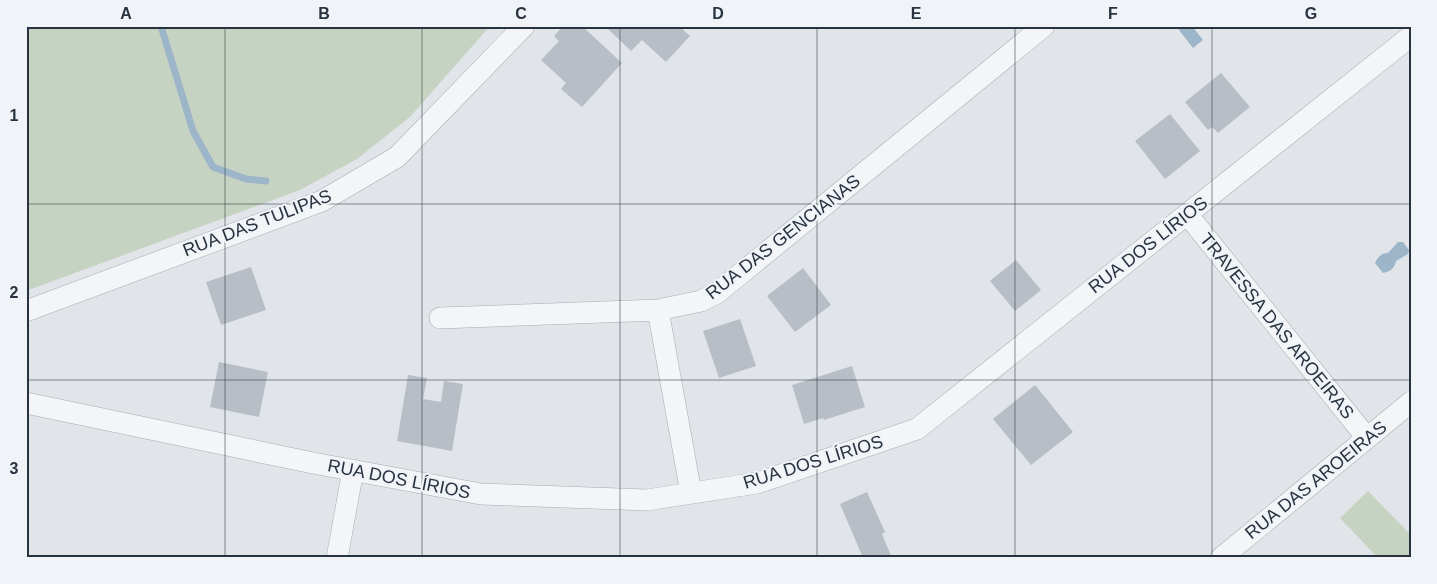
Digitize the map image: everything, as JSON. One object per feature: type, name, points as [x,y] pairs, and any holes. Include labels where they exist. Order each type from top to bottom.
[{"type":"street","name":"RUA DAS TULIPAS","points":[[26,311],[322,201],[397,157],[524,26]]},
{"type":"street","name":"RUA DAS GENCIANAS","points":[[440,318],[658,310],[701,301],[717,293],[1031,30]]},
{"type":"street","name":"RUA DOS LÍRIOS","points":[[26,404],[481,494],[647,500],[757,483],[917,429],[1411,36]]},
{"type":"street","name":"TRAVESSA DAS AROEIRAS","points":[[1187,214],[1367,438]]},
{"type":"street","points":[[658,310],[691,493]]},
{"type":"street","name":"RUA DAS AROEIRAS","points":[[1221,558],[1411,402]]},
{"type":"street","points":[[337,558],[353,470]]},
{"type":"green space","points":[[26,26],[490,26],[410,117],[357,159],[300,190],[26,291]]},
{"type":"green space","points":[[1368,491],[1411,535],[1411,558],[1378,558],[1340,518]]},
{"type":"water","points":[[1176,26],[1192,26],[1203,40],[1193,48]]},
{"type":"water","points":[[1398,242],[1403,242],[1409,250],[1408,254],[1396,261],[1392,269],[1383,273],[1375,263],[1380,256],[1388,253]]},
{"type":"building","points":[[563,26],[582,26],[622,63],[582,107],[561,89],[566,83],[541,60],[559,41],[554,36]]},
{"type":"building","points":[[605,26],[679,26],[690,36],[666,62],[642,40],[631,51]]},
{"type":"building","points":[[1221,73],[1250,107],[1218,133],[1212,127],[1208,130],[1185,102]]},
{"type":"building","points":[[1170,114],[1200,151],[1165,179],[1135,141]]},
{"type":"building","points":[[1016,260],[1041,290],[1015,311],[990,281]]},
{"type":"building","points":[[251,267],[266,310],[221,325],[206,282]]},
{"type":"building","points":[[803,268],[831,305],[795,332],[767,296]]},
{"type":"building","points":[[740,319],[756,366],[719,378],[703,331]]},
{"type":"building","points":[[219,362],[268,372],[259,417],[210,407]]},
{"type":"building","points":[[852,366],[865,407],[824,420],[823,418],[804,424],[792,385]]},
{"type":"building","points":[[408,375],[427,378],[423,399],[441,402],[444,381],[463,384],[452,451],[397,441]]},
{"type":"building","points":[[1035,385],[1073,432],[1031,465],[993,419]]},
{"type":"building","points":[[867,492],[885,532],[882,534],[892,558],[863,558],[840,504]]},
{"type":"waterway","points":[[161,26],[193,131],[213,167],[246,179],[266,181]]}]
